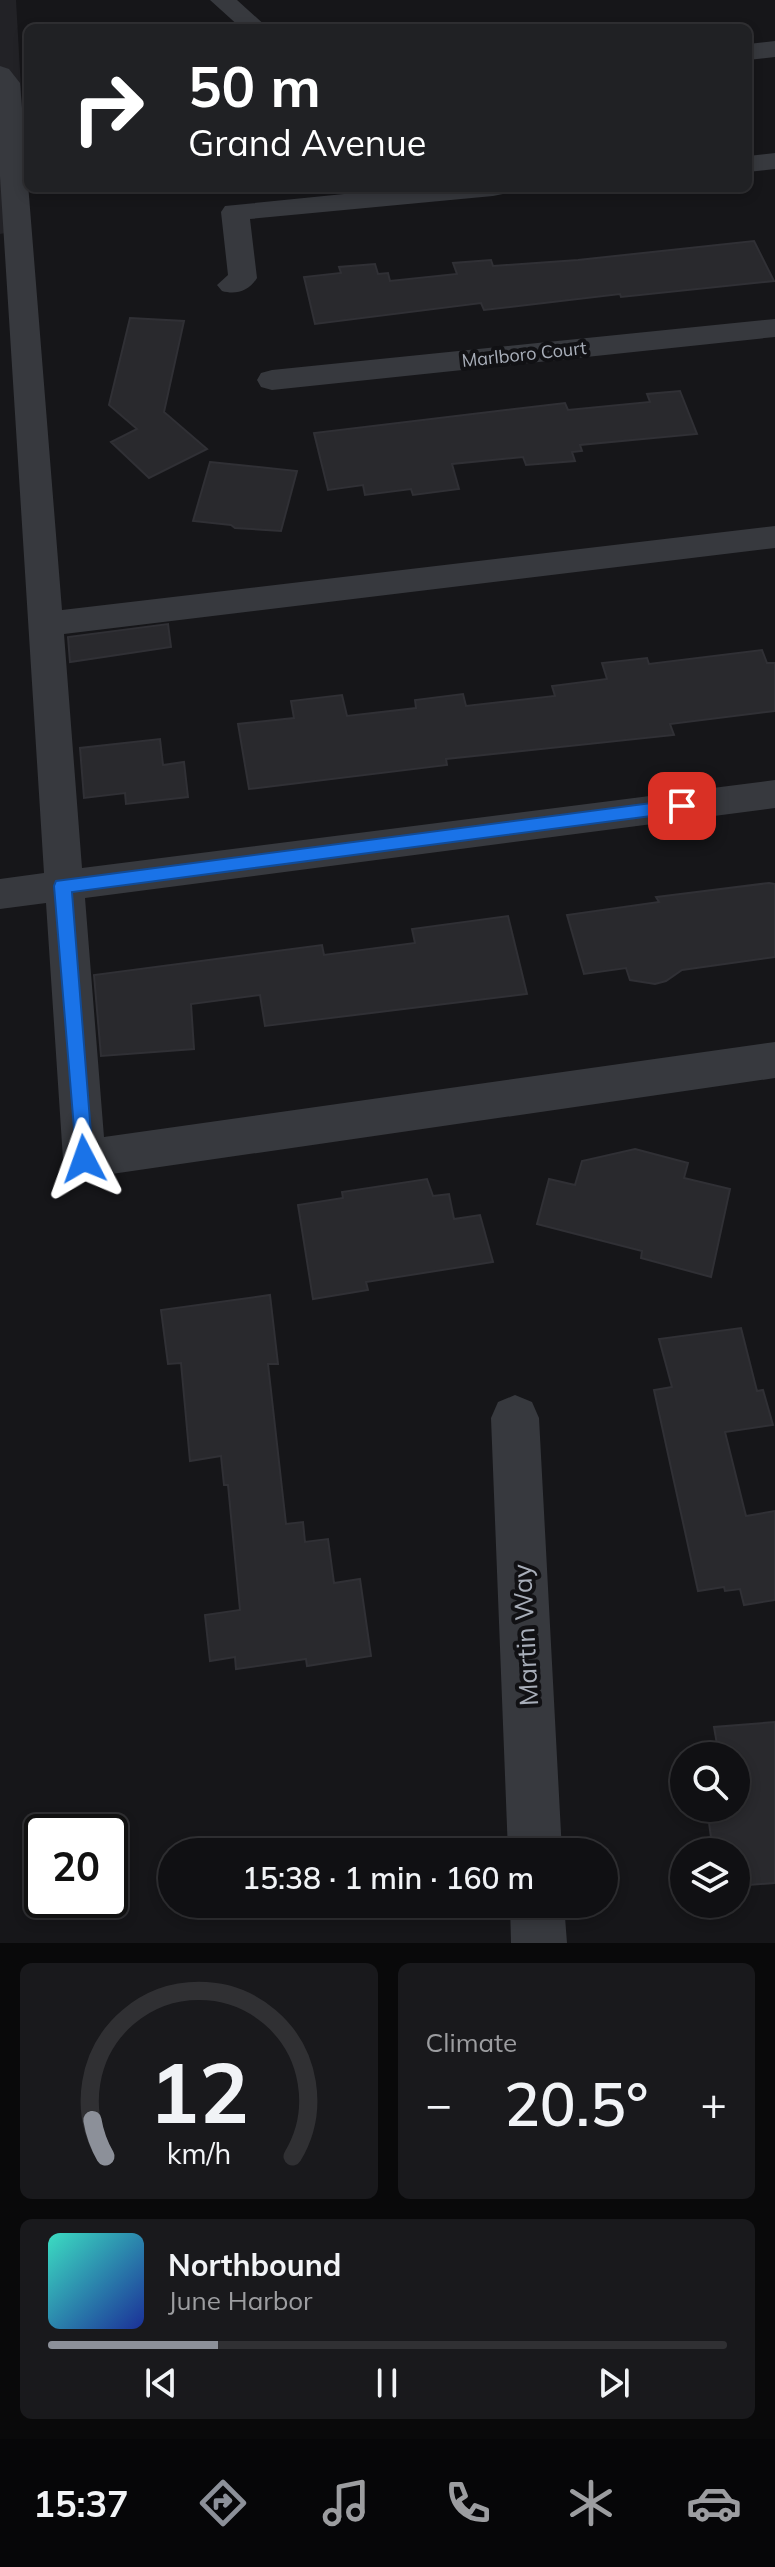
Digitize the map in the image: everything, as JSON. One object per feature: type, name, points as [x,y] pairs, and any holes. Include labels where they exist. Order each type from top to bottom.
[{"type":"street","points":[[222,0],[251,24]]},
{"type":"street","points":[[752,52],[775,49]]},
{"type":"street","points":[[0,74],[7,83],[84,1159],[775,1060]]},
{"type":"street","points":[[752,164],[775,161]]},
{"type":"street","points":[[232,285],[243,278],[235,212],[450,192]]},
{"type":"street","name":"Marlboro Court","points":[[272,380],[775,328]]},
{"type":"street","points":[[44,624],[775,537]]},
{"type":"street","points":[[0,894],[775,794]]},
{"type":"street","name":"Martin Way","points":[[515,1418],[534,1838]]},
{"type":"street","points":[[538,1918],[539,1943]]},
{"type":"shaded area","points":[[0,0],[16,0],[24,192],[27,192],[29,229],[0,234]]},
{"type":"building","points":[[754,241],[774,281],[484,310],[481,303],[315,324],[304,277],[341,273],[339,267],[375,264],[378,274],[388,273],[390,281],[457,274],[453,263],[491,260],[493,266],[578,260]]},
{"type":"building","points":[[130,318],[184,321],[164,412],[207,449],[149,478],[111,442],[137,429],[109,405]]},
{"type":"building","points":[[680,391],[697,434],[580,445],[582,451],[572,452],[575,461],[526,465],[523,457],[452,464],[459,489],[413,495],[411,489],[365,495],[363,485],[328,490],[314,433],[565,403],[568,410],[650,402],[647,394]]},
{"type":"building","points":[[210,462],[297,471],[281,531],[193,521]]},
{"type":"building","points":[[168,624],[171,647],[70,662],[68,637]]},
{"type":"building","points":[[762,650],[767,663],[775,663],[775,711],[670,724],[674,735],[446,759],[447,765],[249,789],[238,724],[294,718],[291,701],[342,695],[347,716],[416,708],[415,700],[463,694],[466,706],[555,696],[552,686],[607,679],[602,663],[647,658],[649,664]]},
{"type":"building","points":[[160,739],[163,765],[184,762],[188,797],[126,804],[125,793],[84,798],[80,748]]},
{"type":"building","points":[[775,884],[775,957],[682,970],[666,981],[655,984],[630,980],[626,968],[584,974],[567,915],[659,902],[656,897]]},
{"type":"building","points":[[508,916],[527,994],[265,1026],[260,995],[191,1004],[194,1049],[101,1056],[94,975],[322,945],[324,955],[415,943],[412,929]]},
{"type":"building","points":[[635,1149],[688,1163],[684,1178],[730,1189],[711,1277],[641,1258],[642,1251],[537,1224],[549,1179],[575,1185],[582,1161]]},
{"type":"building","points":[[427,1179],[433,1196],[449,1194],[454,1219],[480,1215],[493,1262],[366,1282],[368,1290],[313,1299],[298,1205],[343,1198],[342,1192]]},
{"type":"building","points":[[270,1295],[278,1364],[268,1364],[286,1524],[303,1522],[305,1542],[328,1539],[334,1583],[360,1579],[371,1656],[307,1666],[306,1659],[236,1669],[235,1657],[210,1661],[205,1615],[240,1610],[228,1485],[224,1485],[221,1456],[190,1461],[181,1363],[168,1364],[161,1310]]},
{"type":"building","points":[[741,1328],[757,1391],[763,1390],[773,1425],[725,1432],[746,1516],[775,1511],[775,1600],[744,1605],[740,1589],[725,1591],[724,1587],[698,1591],[654,1390],[672,1387],[659,1339]]},
{"type":"building","points":[[775,1722],[775,1883],[750,1885],[750,1838],[711,1838],[709,1822],[750,1822],[750,1742],[717,1742],[714,1727]]},
{"type":"route","points":[[84,1159],[63,886],[682,806]]}]
